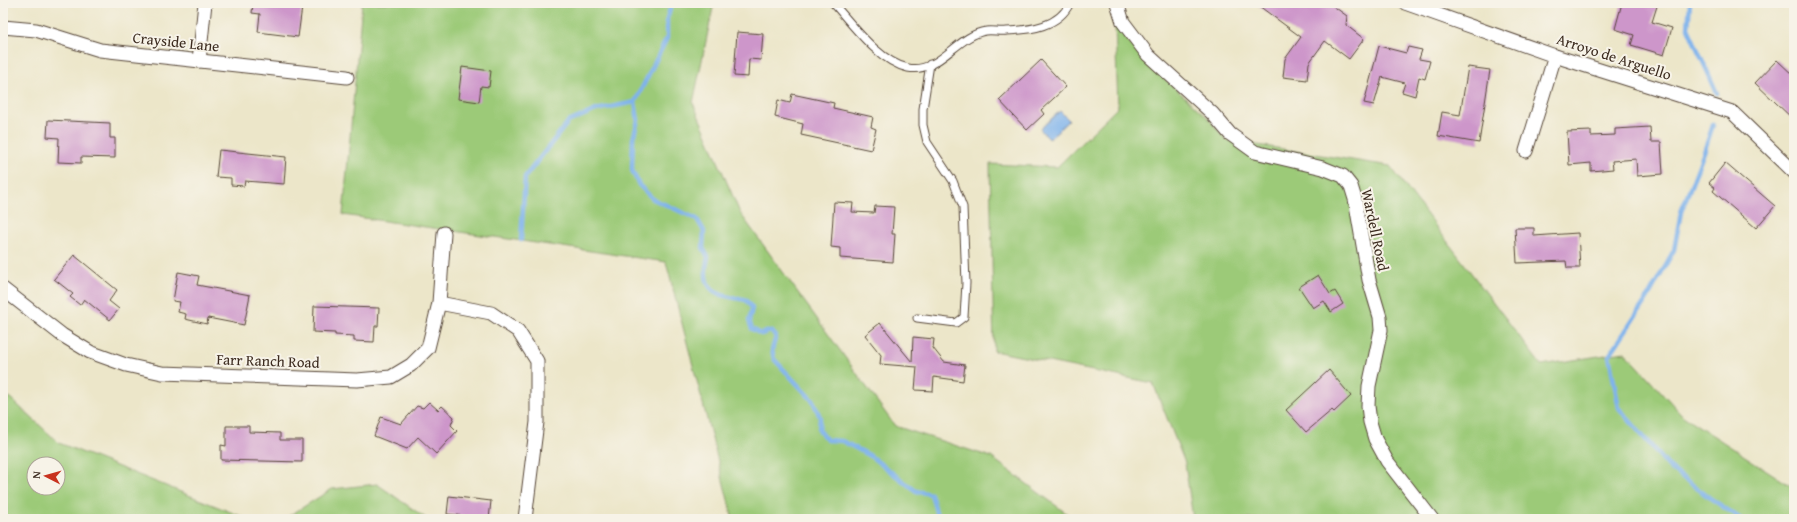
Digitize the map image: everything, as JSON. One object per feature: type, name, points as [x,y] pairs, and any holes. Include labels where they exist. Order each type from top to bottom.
[{"type":"street","points":[[199,61],[205,3]]},
{"type":"street","name":"Wardell Road","points":[[1117,3],[1123,22],[1148,55],[1212,113],[1230,134],[1255,152],[1323,168],[1342,176],[1351,186],[1355,199],[1369,280],[1380,317],[1381,330],[1369,386],[1368,406],[1370,422],[1375,439],[1388,461],[1432,519]]},
{"type":"street","name":"Arroyo de Arguello","points":[[1405,3],[1555,56],[1732,112],[1794,172]]},
{"type":"street","name":"Crayside Lane","points":[[3,27],[36,30],[100,50],[347,77]]},
{"type":"street","points":[[1526,151],[1555,56]]},
{"type":"street","name":"Farr Ranch Road","points":[[3,289],[62,335],[90,352],[126,365],[162,374],[357,380],[391,377],[411,365],[428,348],[439,303],[444,233]]},
{"type":"street","points":[[439,303],[491,313],[518,331],[537,361],[537,422],[525,519]]},
{"type":"lane","points":[[833,3],[872,46],[895,64],[909,68],[923,68],[966,38],[986,31],[1007,31],[1045,26],[1057,19],[1070,3]]},
{"type":"lane","points":[[917,318],[956,323],[964,317],[966,283],[963,207],[953,181],[926,142],[923,125],[923,109],[930,64]]},
{"type":"green space","points":[[362,3],[714,3],[693,103],[740,213],[895,426],[991,457],[1074,519],[733,519],[666,262],[343,215]]},
{"type":"green space","points":[[1115,25],[1145,61],[1207,117],[1226,140],[1390,166],[1541,365],[1625,352],[1683,416],[1794,488],[1794,519],[1193,519],[1185,463],[1153,383],[994,351],[990,164],[1057,167],[1118,107]]},
{"type":"green space","points":[[3,396],[9,397],[59,443],[248,519],[3,519]]},
{"type":"green space","points":[[377,484],[427,519],[284,519],[332,489]]},
{"type":"water","points":[[1060,111],[1069,120],[1049,139],[1040,129]]},
{"type":"building","points":[[253,3],[288,3],[288,6],[302,7],[298,37],[258,32],[260,14],[252,13]]},
{"type":"building","points":[[1255,3],[1329,3],[1347,16],[1346,25],[1364,39],[1349,59],[1325,41],[1309,63],[1307,80],[1283,77],[1285,59],[1301,37]]},
{"type":"building","points":[[1622,3],[1658,3],[1652,22],[1672,28],[1664,55],[1631,45],[1634,35],[1615,29]]},
{"type":"building","points":[[737,32],[763,34],[761,60],[749,59],[748,77],[734,76]]},
{"type":"building","points":[[1379,46],[1406,53],[1408,47],[1422,50],[1419,59],[1430,61],[1425,79],[1419,77],[1415,96],[1402,92],[1405,83],[1382,77],[1374,105],[1364,103]]},
{"type":"building","points":[[1041,60],[1066,87],[1041,110],[1044,114],[1027,130],[999,100]]},
{"type":"building","points":[[1777,60],[1794,76],[1794,120],[1755,83]]},
{"type":"building","points":[[462,67],[491,71],[489,87],[481,86],[479,102],[458,99]]},
{"type":"building","points":[[1468,67],[1490,70],[1479,143],[1438,136],[1442,112],[1460,115]]},
{"type":"building","points":[[792,94],[834,103],[833,108],[873,117],[871,127],[876,129],[871,150],[801,135],[803,124],[775,117],[778,100],[790,103]]},
{"type":"building","points":[[48,120],[110,123],[110,138],[115,138],[115,158],[81,157],[81,163],[58,162],[59,138],[47,137]]},
{"type":"building","points":[[1650,127],[1651,142],[1661,142],[1663,174],[1637,176],[1636,159],[1612,161],[1613,169],[1591,171],[1591,163],[1569,165],[1567,132],[1591,131],[1591,136],[1615,135],[1615,129]]},
{"type":"building","points":[[219,150],[286,157],[284,184],[245,181],[244,186],[231,185],[231,178],[216,177]]},
{"type":"building","points":[[1725,163],[1775,206],[1756,228],[1713,191],[1715,188],[1709,183]]},
{"type":"building","points":[[834,202],[853,203],[852,212],[874,213],[875,206],[894,207],[892,234],[895,234],[893,262],[840,258],[840,248],[831,247]]},
{"type":"building","points":[[1515,228],[1534,228],[1534,236],[1578,233],[1580,268],[1567,268],[1566,261],[1517,263]]},
{"type":"building","points":[[74,255],[117,290],[109,301],[119,309],[110,320],[84,299],[80,305],[70,297],[73,294],[54,279]]},
{"type":"building","points":[[178,272],[199,276],[197,285],[250,295],[244,325],[208,318],[207,324],[185,319],[186,314],[178,312],[180,302],[173,301]]},
{"type":"building","points":[[1318,275],[1330,294],[1335,291],[1343,304],[1331,312],[1324,301],[1313,308],[1299,287]]},
{"type":"building","points":[[314,306],[379,308],[378,326],[375,326],[374,342],[354,341],[354,336],[313,332]]},
{"type":"building","points":[[880,323],[912,362],[913,337],[934,339],[933,348],[944,362],[965,365],[963,381],[934,377],[933,391],[915,390],[917,367],[880,364],[881,355],[865,335]]},
{"type":"building","points":[[1329,370],[1351,396],[1334,412],[1332,410],[1306,432],[1286,410]]},
{"type":"building","points":[[429,402],[438,410],[442,406],[454,417],[451,425],[457,431],[436,454],[418,437],[407,449],[374,436],[381,417],[401,424],[417,406],[423,408]]},
{"type":"building","points":[[226,426],[249,426],[249,432],[280,433],[280,440],[302,440],[302,462],[221,460],[221,445],[226,446]]},
{"type":"building","points":[[449,496],[491,501],[489,519],[466,519],[466,516],[447,514]]},
{"type":"waterway","points":[[672,3],[667,18],[667,38],[635,102],[638,120],[633,139],[632,170],[639,185],[653,199],[697,219],[704,231],[703,248],[708,257],[706,269],[708,285],[712,290],[718,293],[746,300],[752,308],[749,321],[752,329],[761,334],[770,331],[776,336],[772,350],[774,359],[813,401],[820,417],[819,430],[827,440],[842,441],[869,455],[916,491],[931,494],[938,519]]},
{"type":"waterway","points":[[1690,3],[1688,28],[1717,93]]},
{"type":"waterway","points":[[521,240],[525,177],[568,122],[596,110],[635,102]]},
{"type":"waterway","points":[[1713,125],[1681,212],[1674,250],[1648,297],[1609,356],[1619,408],[1670,468],[1741,519]]}]
